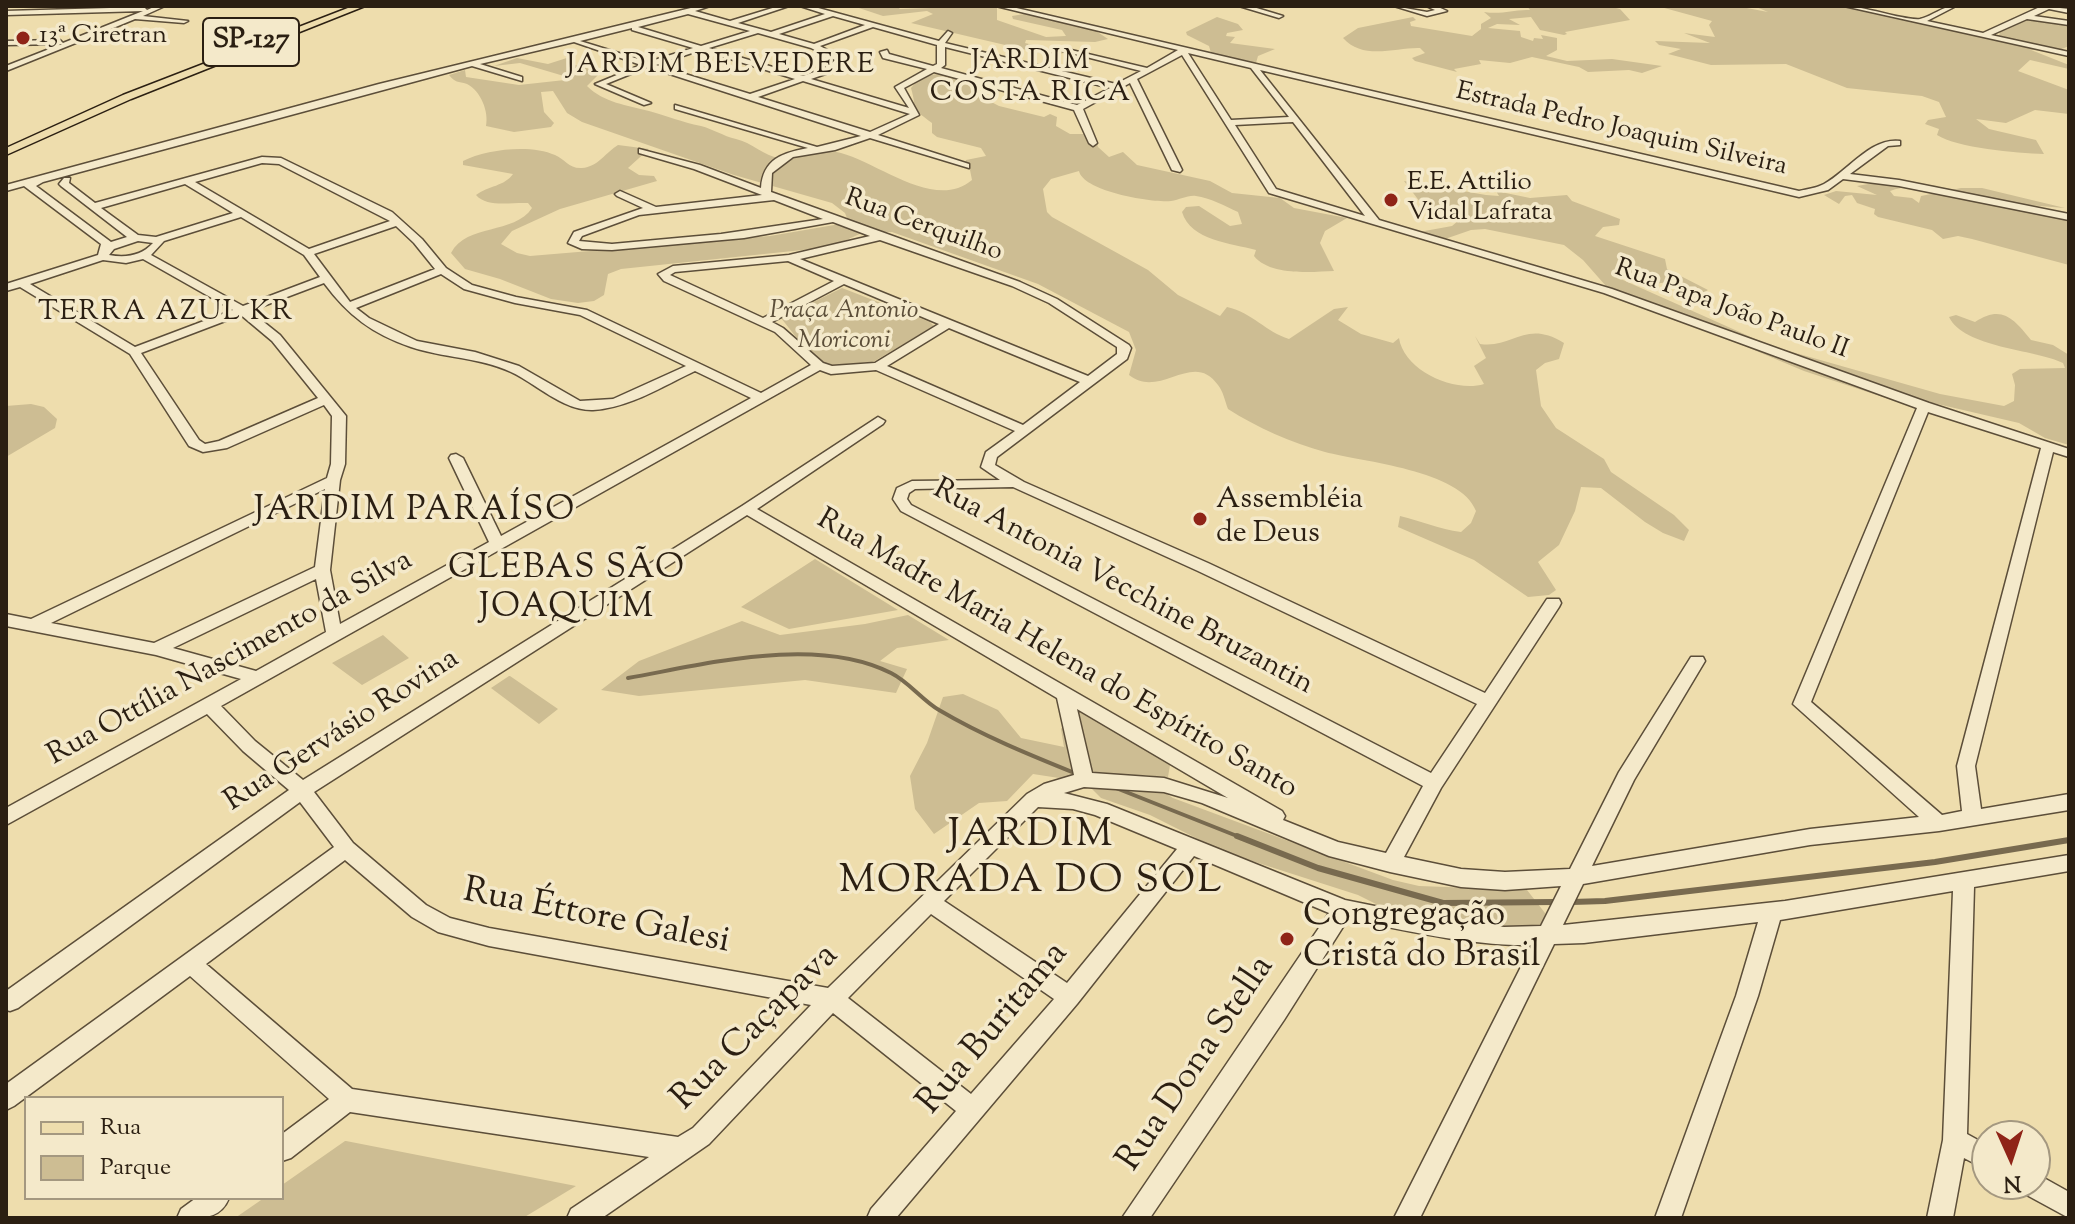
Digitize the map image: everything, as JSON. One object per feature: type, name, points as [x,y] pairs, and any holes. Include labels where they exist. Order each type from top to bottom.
[{"type":"main road","name":"SP-127","points":[[6,142],[140,84],[348,6]]},
{"type":"main road","name":"SP-127","points":[[6,152],[127,97],[361,6]]},
{"type":"street","points":[[104,10],[114,6]]},
{"type":"street","points":[[6,194],[197,145],[273,117],[382,86],[632,27],[707,6]]},
{"type":"street","points":[[731,23],[786,6]]},
{"type":"street","points":[[803,6],[1117,87]]},
{"type":"street","name":"Estrada Pedro Joaquim Silveira","points":[[999,6],[1186,55],[1200,55],[1799,194],[1817,191],[1886,143],[1897,143]]},
{"type":"street","points":[[1242,6],[1279,16]]},
{"type":"street","points":[[1397,6],[1427,14],[1444,11],[1429,6]]},
{"type":"street","points":[[1847,6],[2069,54]]},
{"type":"street","points":[[1919,22],[1953,6]]},
{"type":"street","points":[[1983,36],[2046,6],[2069,11]]},
{"type":"street","points":[[6,13],[158,8]]},
{"type":"street","points":[[6,66],[158,8]]},
{"type":"street","points":[[688,11],[814,46],[838,57],[839,63],[750,97]]},
{"type":"street","points":[[772,34],[834,14]]},
{"type":"street","points":[[2023,16],[2069,23]]},
{"type":"street","points":[[132,18],[184,21]]},
{"type":"street","points":[[814,46],[875,25]]},
{"type":"street","points":[[632,27],[916,113]]},
{"type":"street","points":[[647,103],[599,84],[647,65],[757,31]]},
{"type":"street","points":[[916,113],[901,94],[900,85],[937,69],[942,61],[941,44],[948,33]]},
{"type":"street","points":[[92,35],[151,38]]},
{"type":"street","points":[[962,76],[959,48],[964,37]]},
{"type":"street","points":[[909,42],[920,38]]},
{"type":"street","points":[[575,41],[966,166]]},
{"type":"street","points":[[6,43],[72,42]]},
{"type":"street","points":[[897,46],[884,54],[1078,108],[1147,70],[1186,55]]},
{"type":"street","points":[[1067,51],[1147,70]]},
{"type":"street","name":"Rua Papa João Paulo II","points":[[1186,55],[1272,191],[1608,291],[1924,406],[2069,453]]},
{"type":"street","points":[[473,64],[519,79]]},
{"type":"street","points":[[1255,68],[1374,220]]},
{"type":"street","points":[[1132,78],[1177,170]]},
{"type":"street","points":[[678,107],[819,149]]},
{"type":"street","points":[[1078,108],[1093,143]]},
{"type":"street","points":[[766,192],[766,175],[773,165],[794,153],[838,146],[916,113]]},
{"type":"street","points":[[1229,123],[1296,119]]},
{"type":"street","points":[[6,188],[240,129]]},
{"type":"street","points":[[178,144],[195,142],[197,145]]},
{"type":"street","name":"Rua Cerquilho","points":[[642,151],[697,167],[1033,291],[1125,348],[1123,356],[1089,381]]},
{"type":"street","points":[[92,207],[271,159],[281,161],[361,200],[398,222],[442,270],[468,287],[515,300],[583,312],[761,398]]},
{"type":"street","points":[[1842,176],[1899,183],[2069,217]]},
{"type":"street","points":[[31,189],[31,185],[52,177]]},
{"type":"street","points":[[67,180],[64,184],[135,238],[157,240],[240,214]]},
{"type":"street","points":[[187,181],[308,253],[348,307],[365,320],[414,344],[515,369],[566,399],[591,406],[616,403],[694,367]]},
{"type":"street","points":[[31,189],[106,243],[104,253]]},
{"type":"street","points":[[620,194],[653,209]]},
{"type":"street","points":[[779,197],[653,209],[599,225],[578,234],[573,243],[595,247],[716,238],[790,229],[835,219]]},
{"type":"street","points":[[308,253],[398,222]]},
{"type":"street","points":[[881,237],[789,258],[665,271],[663,274],[764,322],[785,334],[819,366],[831,370],[848,371],[880,365],[947,324]]},
{"type":"street","points":[[6,288],[104,253],[135,238]]},
{"type":"street","points":[[104,253],[114,260],[143,255],[159,245],[157,240]]},
{"type":"street","points":[[143,255],[243,311],[276,338],[339,416],[336,472],[322,570],[334,634]]},
{"type":"street","points":[[789,258],[1089,381]]},
{"type":"street","points":[[348,307],[442,270]]},
{"type":"street","points":[[134,352],[326,278]]},
{"type":"street","points":[[764,322],[842,281]]},
{"type":"street","points":[[21,283],[134,352],[194,443],[203,448],[222,445],[327,399]]},
{"type":"street","points":[[880,365],[1024,430]]},
{"type":"street","name":"Rua Ottília Nascimento da Silva","points":[[6,817],[819,366]]},
{"type":"street","points":[[1089,381],[991,455],[986,464],[994,472],[1019,485],[1203,567],[1487,701]]},
{"type":"street","points":[[1924,406],[1802,704],[1939,823]]},
{"type":"street","name":"Rua Gervásio Rovina","points":[[10,1001],[302,790],[747,509],[878,421]]},
{"type":"street","points":[[1972,816],[1966,766],[2048,446]]},
{"type":"street","points":[[456,458],[497,544]]},
{"type":"street","points":[[35,624],[336,472]]},
{"type":"street","name":"Rua Antonia Vecchine Bruzantin","points":[[1019,485],[973,482],[912,485],[902,491],[900,499],[906,508],[1434,783]]},
{"type":"street","name":"Rua Madre Maria Helena do Espírito Santo","points":[[747,509],[1336,850]]},
{"type":"street","points":[[156,649],[322,570]]},
{"type":"street","points":[[1390,864],[1434,783],[1553,603]]},
{"type":"street","points":[[6,620],[156,649],[257,677]]},
{"type":"street","points":[[1407,1218],[1626,777],[1697,661]]},
{"type":"street","points":[[1065,693],[1084,780]]},
{"type":"street","name":"Rua Éttore Galesi","points":[[208,704],[249,746],[302,790],[346,849],[419,911],[445,926],[489,937],[832,999],[972,1109]]},
{"type":"street","points":[[1034,799],[1051,789],[1084,780],[1164,785],[1206,797],[1336,850],[1461,878],[1505,881],[1575,877],[1810,837],[1939,823],[2069,802]]},
{"type":"street","points":[[1034,799],[1073,801],[1100,809],[1343,909],[1429,926],[1504,936],[1549,937],[1772,911],[2069,863]]},
{"type":"street","name":"Rua Caçapava","points":[[580,1218],[701,1136],[832,999],[1034,799]]},
{"type":"street","name":"Rua Buritama","points":[[880,1218],[1069,997],[1190,847]]},
{"type":"street","points":[[6,1098],[346,849]]},
{"type":"street","points":[[1940,1218],[1955,1140],[1964,879]]},
{"type":"street","points":[[931,903],[1069,997]]},
{"type":"street","name":"Rua Dona Stella","points":[[1135,1218],[1276,1013],[1343,909]]},
{"type":"street","points":[[1668,1218],[1747,996],[1772,911]]},
{"type":"street","points":[[189,962],[347,1100],[682,1150]]},
{"type":"street","points":[[284,1147],[347,1100]]},
{"type":"street","points":[[1955,1140],[1971,1149]]},
{"type":"street","points":[[2051,1195],[2069,1206]]},
{"type":"street","points":[[190,1218],[214,1200]]},
{"type":"green space","points":[[853,6],[897,6],[900,9],[991,6],[997,8],[997,20],[1046,37],[1066,36],[1062,30],[1013,19],[1012,16],[1030,13],[1096,31],[1108,39],[1095,42],[1026,40],[1025,43],[1065,53],[1048,55],[911,23],[933,14],[927,11],[883,16]]},
{"type":"green space","points":[[1527,6],[1608,6],[1620,9],[1630,20],[1565,32],[1567,34],[1564,35],[1540,30],[1531,17],[1509,19],[1520,25],[1497,24],[1488,28],[1520,31],[1521,37],[1533,41],[1534,38],[1543,39],[1541,35],[1557,38],[1557,50],[1546,56],[1567,61],[1612,59],[1662,66],[1642,73],[1629,70],[1588,72],[1579,67],[1532,57],[1510,63],[1479,60],[1481,64],[1454,69],[1457,72],[1415,61],[1412,58],[1425,53],[1420,48],[1370,51],[1351,45],[1343,38],[1358,28],[1413,17],[1416,20],[1410,22],[1411,26],[1472,36],[1481,29],[1481,24],[1491,18],[1484,12],[1530,10]]},
{"type":"green space","points":[[1657,6],[1736,6],[1768,12],[1754,6],[1845,6],[2004,39],[1999,36],[2000,32],[2024,19],[2069,23],[2069,46],[2057,51],[2031,50],[2069,65],[2069,69],[2030,60],[2018,71],[2069,90],[2069,114],[2035,110],[2006,123],[1976,119],[1989,129],[2036,140],[2044,154],[2003,151],[1946,140],[1937,135],[1939,129],[1925,124],[1928,120],[1946,117],[1939,102],[1922,96],[1847,88],[1786,64],[1711,65],[1668,54],[1681,49],[1659,45],[1655,41],[1710,43],[1684,33],[1715,37],[1709,25],[1712,21]]},
{"type":"green space","points":[[1217,17],[1238,24],[1243,30],[1227,33],[1226,36],[1235,37],[1230,43],[1275,49],[1258,56],[1256,63],[1211,53],[1209,46],[1187,35],[1186,32]]},
{"type":"green space","points":[[573,56],[575,65],[598,75],[587,86],[608,100],[705,127],[774,157],[841,153],[907,182],[941,190],[957,188],[972,180],[966,160],[986,156],[981,148],[937,137],[932,133],[932,123],[915,108],[911,88],[926,76],[942,74],[977,84],[973,84],[974,93],[999,106],[1044,117],[1050,114],[1057,117],[1056,126],[1070,134],[1094,134],[1098,147],[1109,157],[1123,152],[1137,165],[1210,181],[1232,193],[1280,198],[1294,208],[1347,218],[1325,231],[1320,243],[1334,271],[1280,270],[1261,262],[1254,256],[1256,250],[1213,239],[1194,229],[1182,212],[1186,207],[1199,206],[1230,226],[1242,224],[1238,212],[1207,198],[1193,196],[1161,201],[1134,198],[1092,184],[1079,171],[1051,179],[1043,189],[1047,212],[1052,217],[1148,270],[1178,295],[1220,316],[1227,307],[1236,310],[1289,339],[1334,309],[1348,307],[1338,320],[1361,334],[1393,343],[1399,338],[1410,360],[1432,377],[1472,386],[1484,384],[1474,366],[1486,358],[1475,336],[1480,344],[1491,344],[1529,334],[1551,336],[1564,343],[1559,359],[1545,363],[1536,370],[1541,406],[1556,428],[1604,459],[1611,472],[1674,515],[1689,530],[1684,541],[1663,533],[1601,488],[1581,487],[1575,511],[1559,545],[1538,562],[1556,590],[1549,595],[1528,597],[1474,560],[1398,527],[1400,516],[1461,532],[1471,523],[1476,511],[1467,497],[1451,486],[1409,470],[1325,452],[1275,434],[1228,409],[1223,393],[1208,375],[1198,372],[1152,382],[1141,381],[1129,375],[1136,350],[1129,332],[1038,284],[892,232],[864,232],[842,242],[812,249],[621,269],[608,274],[604,295],[594,301],[578,303],[551,299],[465,269],[451,253],[458,244],[468,237],[514,222],[532,208],[528,203],[487,202],[476,195],[506,181],[513,174],[463,165],[463,161],[496,151],[521,149],[545,152],[582,168],[597,162],[618,145],[649,149],[628,168],[639,175],[654,176],[657,181],[560,209],[512,231],[501,244],[530,256],[770,236],[840,224],[847,218],[832,203],[734,175],[582,122],[567,113],[553,91],[541,92],[544,112],[554,123],[551,127],[514,132],[486,126],[485,108],[480,97],[472,87],[455,81],[449,75],[465,70],[466,77],[519,85],[574,79],[520,63],[494,66],[517,58],[548,64]]},
{"type":"green space","points":[[1404,181],[1486,195],[1499,196],[1496,191],[1530,198],[1567,195],[1572,201],[1620,219],[1619,225],[1603,227],[1595,236],[1665,259],[1667,269],[1708,290],[1692,300],[1668,282],[1654,284],[1639,275],[1619,275],[1623,280],[1771,346],[1940,394],[2004,406],[2014,401],[2012,374],[2020,369],[2065,368],[2063,363],[2050,358],[1969,335],[1949,317],[1956,315],[1975,322],[1993,314],[2007,316],[2031,340],[2053,345],[2069,355],[2069,445],[2045,438],[2019,423],[1933,403],[1901,403],[1804,371],[1613,294],[1583,260],[1564,245],[1485,229],[1471,230],[1445,239],[1419,232],[1452,226],[1458,221],[1454,215],[1420,202]]},
{"type":"green space","points":[[1880,182],[1939,186],[1890,191],[1894,196],[1912,198],[1919,203],[1921,196],[1961,188],[1982,188],[2065,208],[2027,205],[2069,221],[2069,265],[1958,236],[1943,239],[1932,230],[1878,217],[1874,214],[1875,209],[1857,203],[1852,195],[1845,196],[1839,204],[1824,195],[1836,191],[1877,195],[1857,186]]},
{"type":"green space","name":"Praça Antonio Moriconi","points":[[842,288],[934,326],[873,362],[819,366],[781,318]]},
{"type":"green space","points":[[31,404],[44,407],[57,419],[55,428],[6,457],[6,406]]},
{"type":"green space","points":[[815,559],[898,610],[789,629],[741,607]]},
{"type":"green space","points":[[908,615],[949,640],[897,648],[880,661],[907,669],[896,693],[805,680],[639,696],[601,690],[639,661],[742,621],[780,635]]},
{"type":"green space","points":[[383,635],[409,658],[362,685],[332,663]]},
{"type":"green space","points":[[509,676],[558,709],[539,724],[491,688]]},
{"type":"green space","points":[[963,694],[998,710],[1021,738],[1064,747],[1061,729],[1072,713],[1079,715],[1077,706],[1170,765],[1168,777],[1143,775],[1173,798],[1393,880],[1419,886],[1527,890],[1545,913],[1544,926],[1509,930],[1467,920],[1425,919],[1388,910],[1358,895],[1224,852],[1150,815],[1101,798],[1085,782],[1033,774],[1007,801],[979,803],[934,834],[915,809],[910,776],[927,743],[943,697]]},
{"type":"green space","points":[[345,1141],[576,1186],[523,1218],[235,1218],[261,1200],[284,1200],[284,1184]]},
{"type":"waterway","points":[[628,678],[761,656],[796,654],[861,662],[898,677],[933,706],[973,728],[1077,774]]},
{"type":"waterway","points":[[1116,788],[1242,838]]},
{"type":"waterway","points":[[1237,836],[1318,868],[1443,903],[1555,902]]},
{"type":"waterway","points":[[1572,902],[1605,901],[1935,862],[2069,840]]},
{"type":"place","name":"13ª Ciretran","points":[[23,38]]},
{"type":"place","name":"E.E. Attilio Vidal Lafrata","points":[[1391,200]]},
{"type":"place","name":"Assembléia de Deus","points":[[1200,519]]},
{"type":"place","name":"Congregação Cristã do Brasil","points":[[1287,939]]},
{"type":"district","name":"JARDIM BELVEDERE","points":[[721,67]]},
{"type":"district","name":"JARDIM COSTA RICA","points":[[1031,79]]},
{"type":"district","name":"TERRA AZUL KR","points":[[166,314]]},
{"type":"district","name":"JARDIM PARAÍSO","points":[[415,513]]},
{"type":"district","name":"GLEBAS SÃO JOAQUIM","points":[[567,590]]},
{"type":"district","name":"JARDIM MORADA DO SOL","points":[[1031,861]]}]
